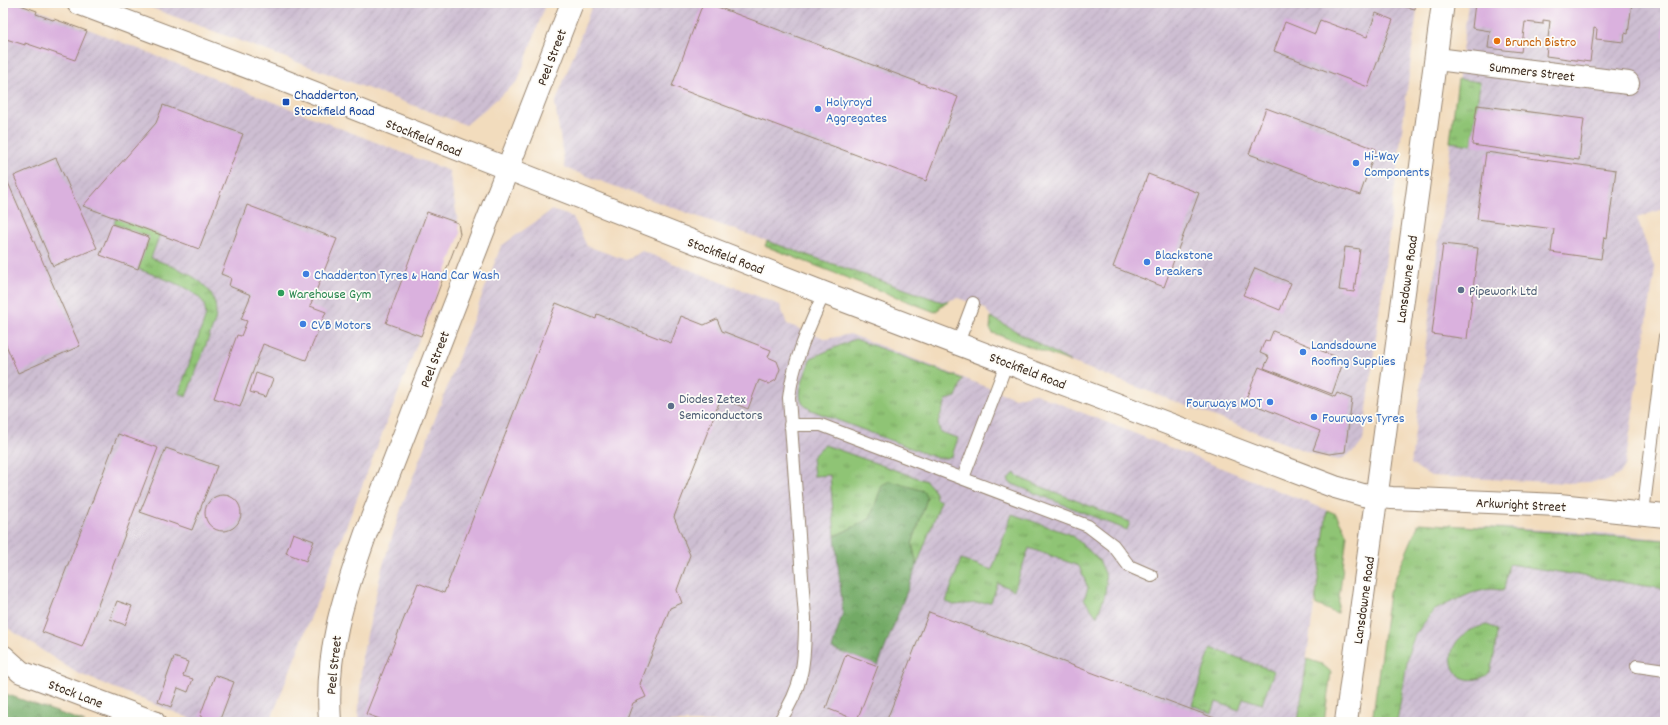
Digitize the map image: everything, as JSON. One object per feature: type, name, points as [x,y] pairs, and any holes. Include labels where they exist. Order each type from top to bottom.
[{"type":"street","name":"Stockfield Road","points":[[78,3],[282,80],[824,293],[1335,487],[1363,495],[1377,497]]},
{"type":"street","name":"Peel Street","points":[[330,722],[329,677],[333,646],[337,622],[348,584],[366,533],[572,3]]},
{"type":"street","name":"Lansdowne Road","points":[[1346,722],[1437,59],[1443,3]]},
{"type":"street","name":"Summers Street","points":[[1437,59],[1628,83]]},
{"type":"street","name":"Arkwright Street","points":[[1377,497],[1559,505],[1665,516]]},
{"type":"street","name":"Stock Lane","points":[[3,656],[22,672],[154,722]]},
{"type":"lane","points":[[780,722],[790,706],[802,679],[806,650],[806,618],[790,425],[789,398],[791,378],[809,327],[824,293]]},
{"type":"lane","points":[[958,343],[973,303]]},
{"type":"lane","points":[[1643,513],[1665,337]]},
{"type":"lane","points":[[963,478],[1007,362]]},
{"type":"lane","points":[[790,425],[821,425],[1088,526],[1113,545],[1129,566],[1152,576]]},
{"type":"lane","points":[[1637,666],[1665,670]]},
{"type":"shaded area","points":[[3,3],[22,3],[449,171],[460,234],[270,722],[199,722],[77,673],[3,625]]},
{"type":"shaded area","points":[[138,3],[546,3],[518,81],[466,125]]},
{"type":"shaded area","points":[[593,3],[1418,3],[1363,441],[1357,449],[1340,460],[1321,457],[1071,362],[991,317],[985,308],[958,298],[942,302],[693,215],[565,168],[555,104]]},
{"type":"shaded area","points":[[1468,3],[1665,3],[1665,208],[1637,218],[1655,269],[1625,466],[1620,474],[1607,481],[1568,483],[1431,476],[1411,464]]},
{"type":"shaded area","points":[[552,210],[573,217],[587,246],[626,260],[642,251],[780,305],[787,324],[827,339],[850,334],[1015,398],[1033,393],[1327,510],[1298,722],[358,722],[362,657],[382,568],[403,503],[501,246]]},
{"type":"shaded area","points":[[1419,523],[1600,533],[1665,539],[1665,722],[1372,722],[1389,593]]},
{"type":"green space","points":[[1458,79],[1480,82],[1472,145],[1450,142]]},
{"type":"green space","points":[[116,218],[160,234],[151,258],[186,272],[206,287],[212,296],[216,308],[215,321],[186,397],[179,393],[206,315],[204,303],[198,296],[182,286],[138,269],[149,237],[114,224]]},
{"type":"green space","points":[[767,241],[942,302],[950,300],[935,312],[765,246]]},
{"type":"green space","points":[[991,317],[1071,362],[993,333],[990,329]]},
{"type":"green space","points":[[855,339],[963,379],[956,397],[946,400],[938,422],[940,432],[958,438],[952,456],[937,458],[811,410],[803,404],[800,394],[801,388],[811,358]]},
{"type":"green space","points":[[825,445],[926,481],[932,487],[936,499],[941,501],[917,565],[912,544],[927,498],[883,485],[870,519],[835,536],[830,475],[814,476],[812,457]]},
{"type":"green space","points":[[1015,473],[1020,478],[1130,522],[1127,530],[1010,483],[1008,479]]},
{"type":"green space","points":[[890,481],[924,491],[927,498],[912,544],[917,565],[878,666],[832,649],[843,612],[835,536],[870,519],[882,485]]},
{"type":"green space","points":[[1327,510],[1336,514],[1347,535],[1337,614],[1315,604]]},
{"type":"green space","points":[[1012,514],[1072,535],[1099,560],[1105,573],[1106,583],[1105,594],[1097,617],[1084,599],[1088,588],[1079,566],[1029,548],[1014,590],[998,583],[991,602],[954,605],[946,602],[961,559],[992,570]]},
{"type":"green space","points":[[1419,523],[1665,540],[1665,589],[1509,564],[1504,590],[1489,589],[1472,593],[1433,611],[1415,635],[1409,651],[1397,722],[1372,722],[1389,593]]},
{"type":"green space","points":[[1487,625],[1495,628],[1497,631],[1490,670],[1487,675],[1477,679],[1462,677],[1456,673],[1453,667],[1452,653],[1454,646],[1462,636],[1468,632],[1475,628]]},
{"type":"green space","points":[[1211,648],[1274,671],[1262,704],[1243,698],[1239,710],[1216,702],[1212,713],[1192,705]]},
{"type":"green space","points":[[1307,659],[1322,664],[1331,672],[1324,722],[1298,722]]},
{"type":"green space","points":[[3,693],[85,722],[3,722]]},
{"type":"building","points":[[3,3],[15,3],[37,11],[36,14],[87,31],[75,60],[25,43],[25,45],[3,38]]},
{"type":"building","points":[[703,3],[707,3],[958,97],[926,181],[672,86]]},
{"type":"building","points":[[1389,3],[1416,3],[1415,9]]},
{"type":"building","points":[[1475,3],[1632,3],[1628,34],[1625,33],[1624,42],[1596,39],[1597,29],[1594,28],[1590,62],[1546,56],[1550,21],[1543,20],[1543,24],[1525,22],[1521,52],[1488,48],[1490,31],[1472,28]]},
{"type":"building","points":[[1663,3],[1665,3],[1665,37],[1663,37]]},
{"type":"building","points":[[1376,13],[1393,20],[1368,87],[1274,51],[1285,22],[1315,34],[1320,20],[1367,37]]},
{"type":"building","points":[[163,105],[243,134],[199,249],[83,206],[156,123]]},
{"type":"building","points":[[1477,105],[1584,119],[1579,160],[1472,145]]},
{"type":"building","points":[[1266,108],[1376,149],[1360,195],[1249,154]]},
{"type":"building","points":[[1486,152],[1616,170],[1607,238],[1604,237],[1601,259],[1551,252],[1554,229],[1477,219]]},
{"type":"building","points":[[56,158],[97,248],[53,266],[14,176]]},
{"type":"building","points":[[1148,174],[1199,193],[1164,287],[1113,267]]},
{"type":"building","points":[[6,178],[80,346],[18,373],[3,338],[3,180]]},
{"type":"building","points":[[247,205],[337,239],[310,306],[326,312],[306,360],[263,344],[240,407],[214,398],[237,335],[241,336],[247,321],[241,319],[251,295],[229,286],[231,278],[221,274]]},
{"type":"building","points":[[427,212],[458,223],[460,234],[421,336],[386,323]]},
{"type":"building","points":[[112,224],[149,237],[138,269],[100,255]]},
{"type":"building","points":[[1443,244],[1478,248],[1467,339],[1432,334]]},
{"type":"building","points":[[1345,247],[1360,249],[1354,292],[1339,290]]},
{"type":"building","points":[[1255,268],[1291,283],[1280,310],[1243,295]]},
{"type":"building","points":[[556,303],[596,319],[597,314],[671,343],[681,316],[704,325],[717,319],[722,331],[771,350],[768,357],[777,361],[780,369],[776,380],[769,384],[759,380],[748,409],[721,398],[674,517],[690,555],[677,590],[682,603],[670,608],[640,684],[646,697],[633,703],[626,722],[388,722],[366,714],[418,583],[444,593]]},
{"type":"building","points":[[1273,331],[1344,360],[1332,394],[1264,368],[1269,357],[1260,353],[1265,340],[1269,341]]},
{"type":"building","points":[[1259,367],[1335,397],[1337,393],[1352,399],[1345,452],[1329,454],[1313,450],[1320,431],[1245,401]]},
{"type":"building","points":[[256,373],[273,379],[266,397],[250,392]]},
{"type":"building","points":[[118,434],[158,448],[82,647],[42,632]]},
{"type":"building","points":[[166,448],[217,466],[192,530],[140,512]]},
{"type":"building","points":[[227,495],[236,500],[240,506],[240,520],[236,526],[227,531],[219,531],[210,526],[206,520],[205,509],[210,500],[216,496]]},
{"type":"building","points":[[293,533],[314,541],[306,561],[286,553]]},
{"type":"building","points":[[117,601],[132,606],[125,625],[110,619]]},
{"type":"building","points":[[929,612],[1225,722],[886,722]]},
{"type":"building","points":[[846,654],[878,666],[857,720],[826,708]]},
{"type":"building","points":[[174,657],[188,662],[183,676],[193,679],[188,692],[178,688],[171,707],[158,702]]},
{"type":"building","points":[[215,675],[234,682],[219,722],[200,716]]},
{"type":"place","name":"Brunch Bistro","points":[[1497,41]]},
{"type":"place","name":"Chadderton, Stockfield Road","points":[[286,102]]},
{"type":"place","name":"Holyroyd Aggregates","points":[[818,109]]},
{"type":"place","name":"Hi-Way Components","points":[[1356,163]]},
{"type":"place","name":"Blackstone Breakers","points":[[1147,262]]},
{"type":"place","name":"Chadderton Tyres & Hand Car Wash","points":[[306,274]]},
{"type":"place","name":"Pipework Ltd","points":[[1461,290]]},
{"type":"place","name":"Warehouse Gym","points":[[281,293]]},
{"type":"place","name":"CVB Motors","points":[[303,324]]},
{"type":"place","name":"Landsdowne Roofing Supplies","points":[[1303,352]]},
{"type":"place","name":"Fourways MOT","points":[[1270,402]]},
{"type":"place","name":"Diodes Zetex Semiconductors","points":[[671,406]]},
{"type":"place","name":"Fourways Tyres","points":[[1314,417]]}]
